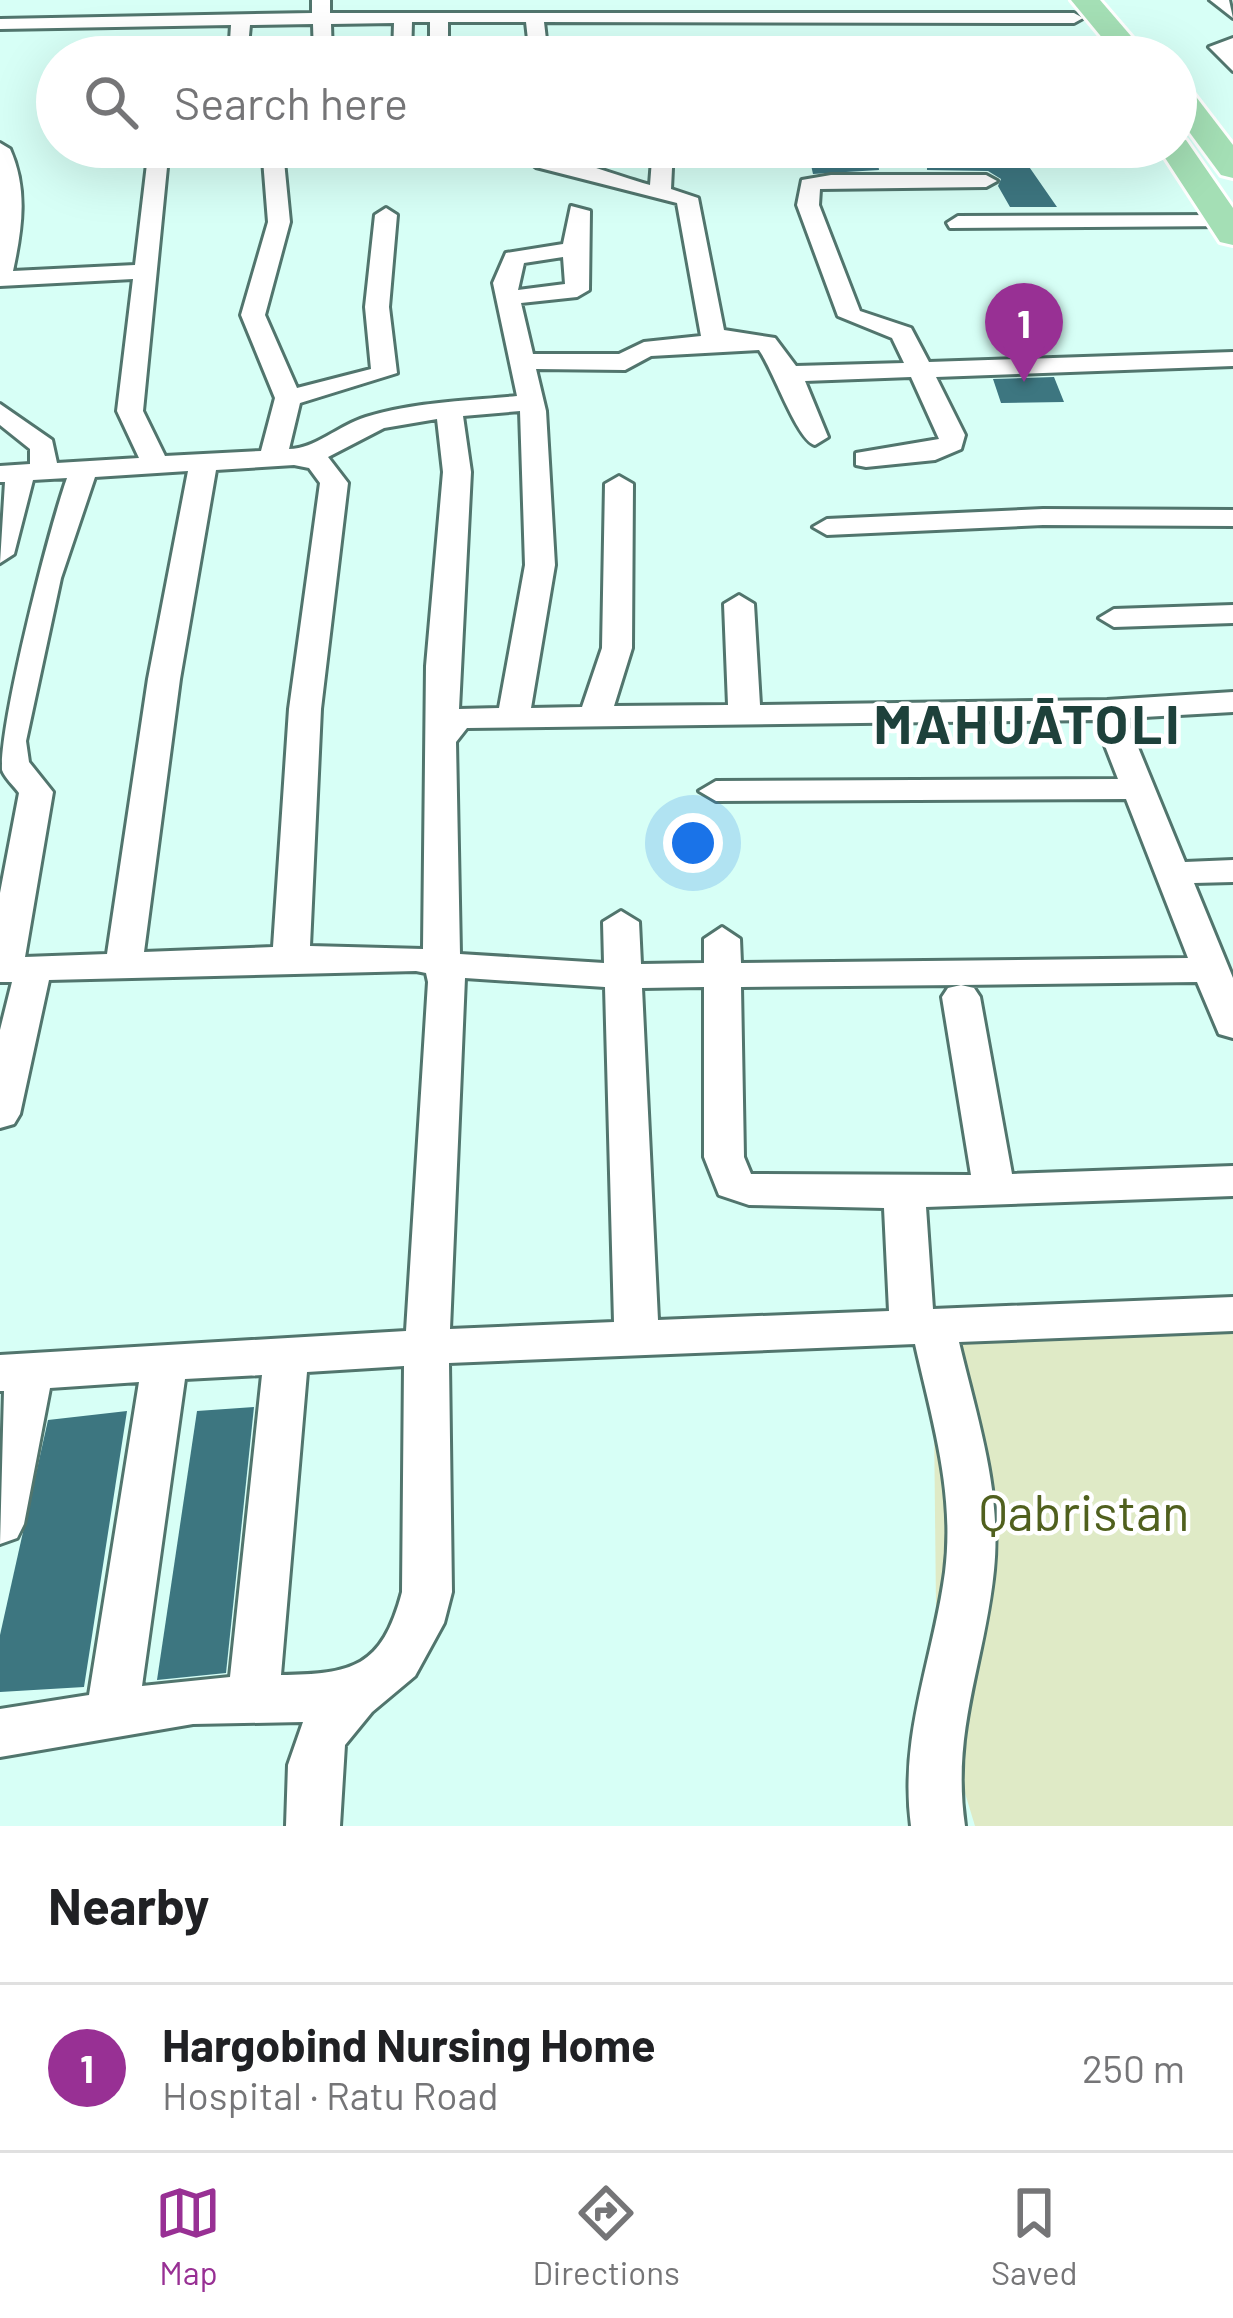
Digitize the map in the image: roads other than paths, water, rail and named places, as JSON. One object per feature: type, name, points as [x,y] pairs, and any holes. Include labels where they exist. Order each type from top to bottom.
[{"type":"main road","points":[[1102,0],[1132,36]]},
{"type":"main road","points":[[1072,4],[1094,36]]},
{"type":"main road","points":[[1072,4],[1109,36]]},
{"type":"main road","points":[[1197,120],[1233,168]]},
{"type":"main road","points":[[1197,138],[1233,187]]},
{"type":"main road","points":[[1189,168],[1230,223]]},
{"type":"main road","points":[[1197,168],[1230,223]]},
{"type":"street","points":[[0,9],[4,0]]},
{"type":"street","points":[[92,33],[100,0]]},
{"type":"street","points":[[206,0],[208,21]]},
{"type":"street","points":[[1220,0],[1233,13]]},
{"type":"street","points":[[0,24],[92,33],[142,32],[323,9],[403,16],[450,11],[682,17],[1072,4]]},
{"type":"street","points":[[403,16],[403,36]]},
{"type":"street","points":[[534,16],[536,36]]},
{"type":"street","points":[[676,36],[682,17]]},
{"type":"street","points":[[240,36],[242,21]]},
{"type":"street","points":[[1233,44],[1218,47],[1233,65]]},
{"type":"street","points":[[0,149],[12,193],[12,222],[0,278],[144,272]]},
{"type":"street","points":[[156,168],[130,411],[157,468]]},
{"type":"street","points":[[273,168],[279,222],[253,315],[288,398],[273,458]]},
{"type":"street","points":[[562,168],[687,198],[712,334],[724,340]]},
{"type":"street","points":[[660,194],[662,168]]},
{"type":"street","points":[[866,459],[935,452],[952,442],[902,333],[850,316],[808,205],[810,185],[986,181]]},
{"type":"street","points":[[507,298],[577,290],[574,249],[579,211]]},
{"type":"street","points":[[288,398],[384,373],[377,307],[386,215]]},
{"type":"street","points":[[958,223],[1230,223]]},
{"type":"street","points":[[514,716],[540,565],[531,402],[507,298],[514,258],[574,249]]},
{"type":"street","points":[[520,361],[625,362],[644,349],[724,340],[766,343],[789,374],[815,437]]},
{"type":"street","points":[[789,374],[1233,359]]},
{"type":"street","points":[[310,458],[336,434],[396,416],[531,402]]},
{"type":"street","points":[[314,1826],[322,1735],[351,1697],[401,1661],[420,1630],[431,1517],[427,1347],[447,982],[442,965],[442,666],[458,472],[449,410]]},
{"type":"street","points":[[0,412],[43,446],[22,474],[0,554]]},
{"type":"street","points":[[22,474],[273,458],[310,458],[328,469],[334,483],[305,709],[291,958]]},
{"type":"street","points":[[124,966],[164,679],[203,464]]},
{"type":"street","points":[[0,1114],[12,970],[36,792],[13,763],[10,741],[46,578],[83,471]]},
{"type":"street","points":[[598,715],[598,692],[616,649],[619,484]]},
{"type":"street","points":[[826,526],[1043,517],[1233,518]]},
{"type":"street","points":[[739,604],[744,713]]},
{"type":"street","points":[[1114,618],[1233,614]]},
{"type":"street","points":[[443,730],[463,718],[514,716],[1107,710],[1233,702]]},
{"type":"street","points":[[1107,710],[1233,1024]]},
{"type":"street","points":[[716,791],[1138,789]]},
{"type":"street","points":[[1172,873],[1233,871]]},
{"type":"street","points":[[621,922],[637,1338]]},
{"type":"street","points":[[12,970],[291,958],[416,959],[442,965],[622,974],[722,956],[1211,970]]},
{"type":"street","points":[[722,956],[724,1157],[725,1173],[734,1184],[749,1190],[904,1193],[1233,1181]]},
{"type":"street","points":[[961,998],[994,1190]]},
{"type":"street","points":[[904,1193],[922,1326],[973,1532],[934,1712],[929,1762],[938,1826]]},
{"type":"street","points":[[0,1524],[15,1372],[427,1347],[1233,1314]]},
{"type":"street","points":[[253,1700],[286,1355]]},
{"type":"street","points":[[112,1712],[165,1363]]},
{"type":"street","points":[[0,1733],[112,1712],[351,1697]]},
{"type":"place","name":"Hargobind Nursing Home","points":[[1024,382]]},
{"type":"district","name":"MAHUĀTOLI","points":[[1028,725]]},
{"type":"park label","name":"Qabristan","points":[[1084,1513]]}]
